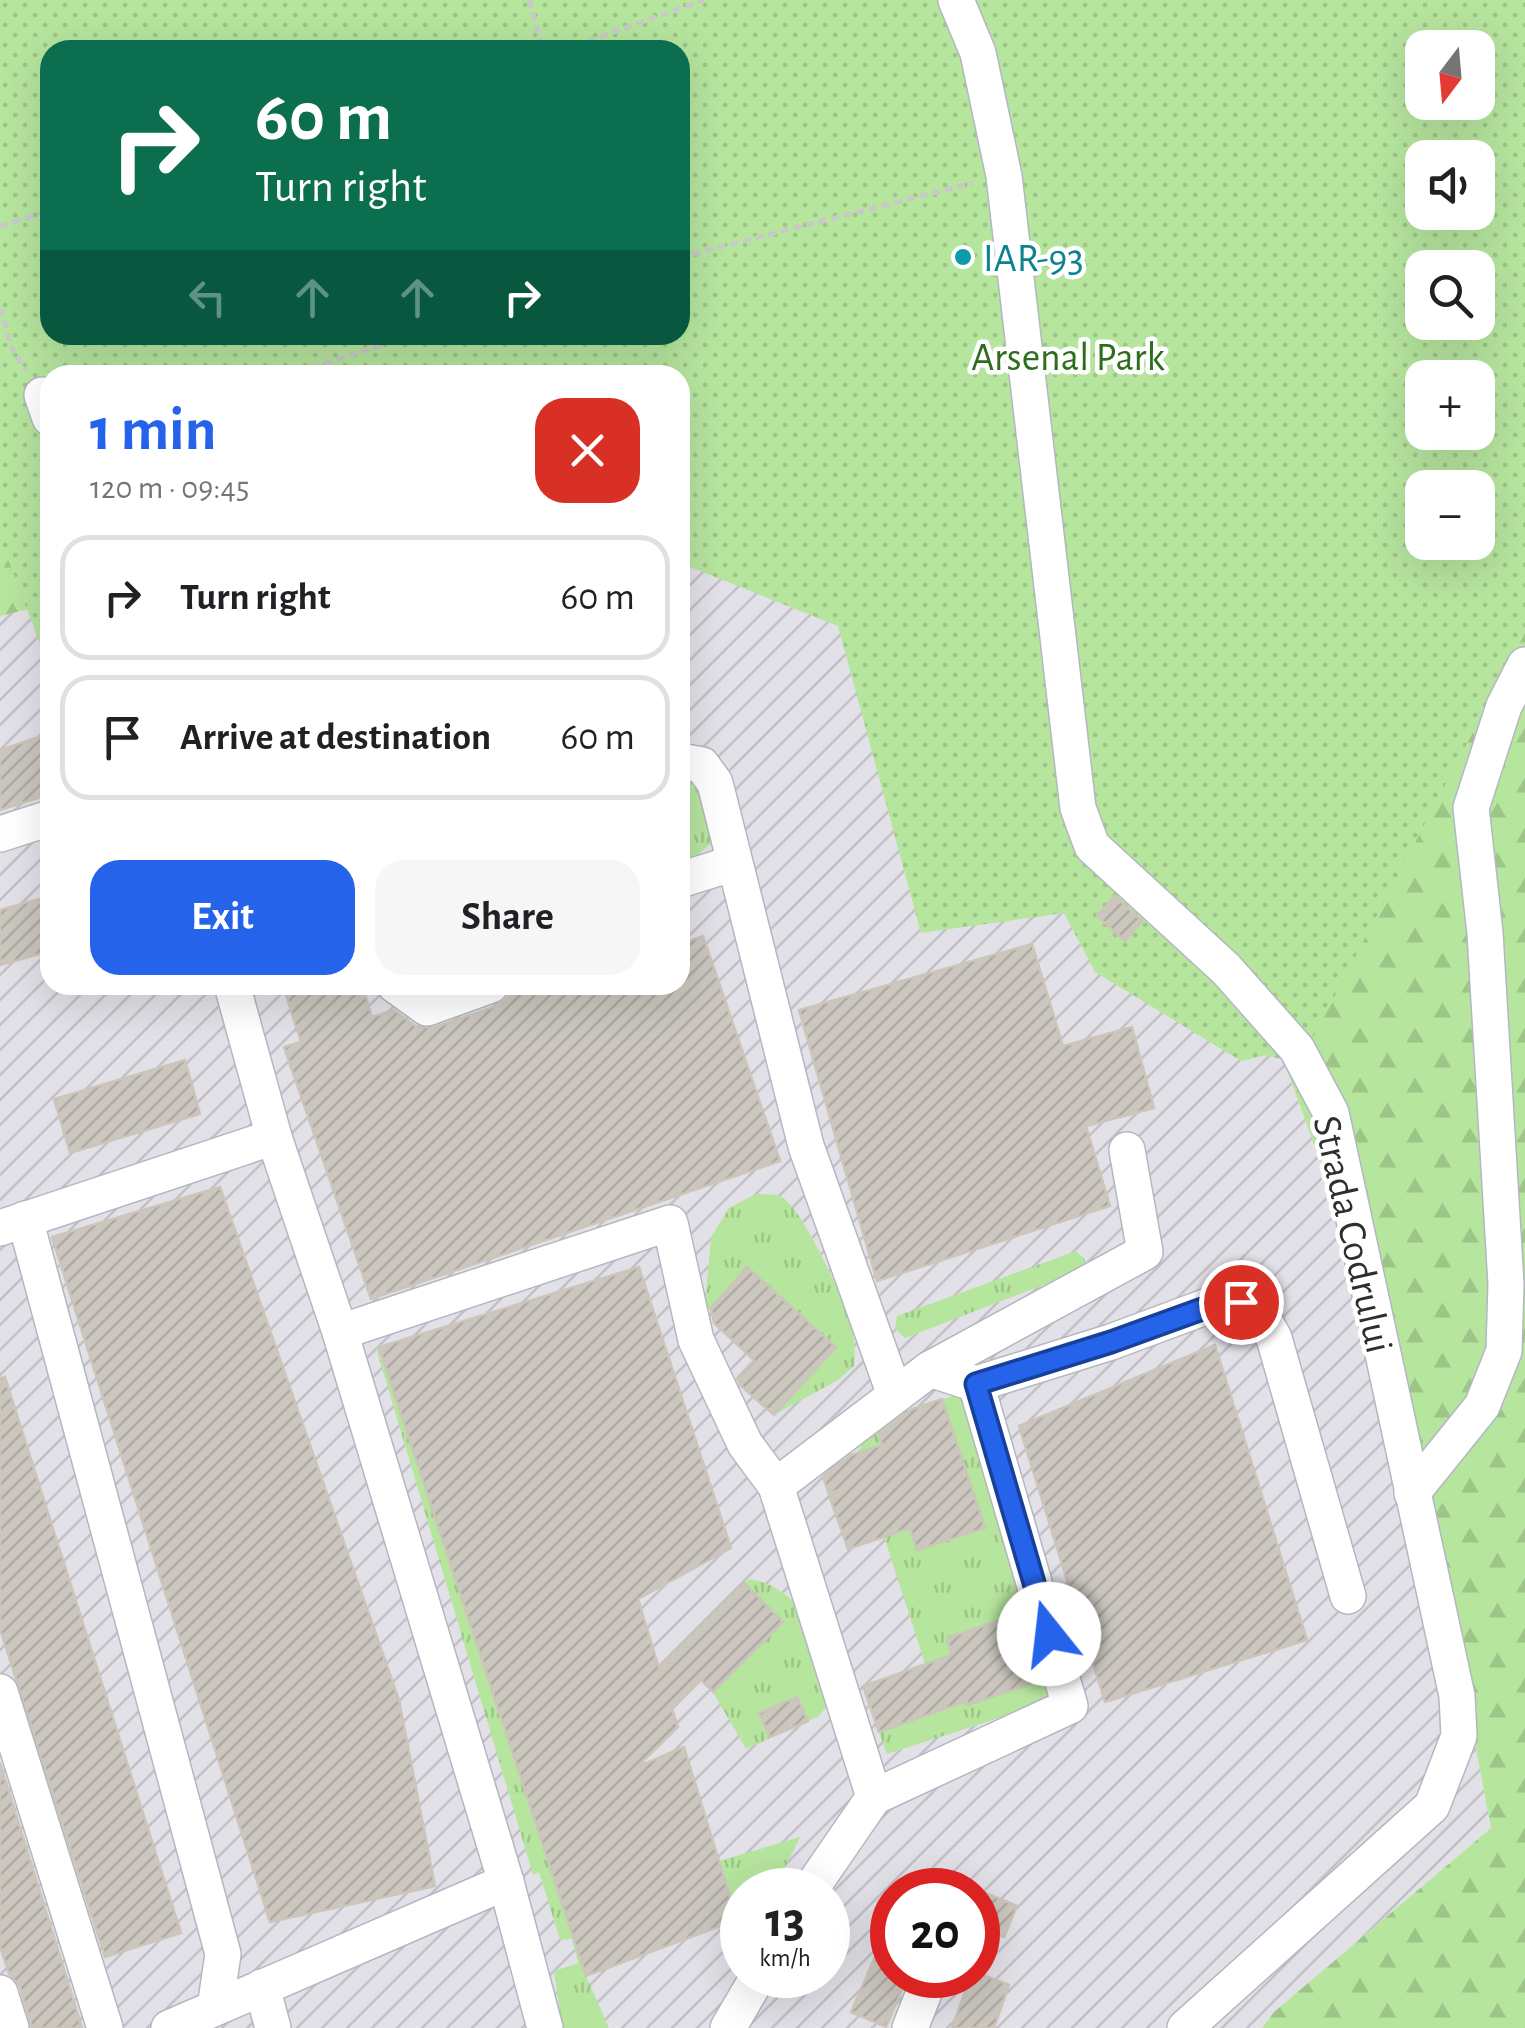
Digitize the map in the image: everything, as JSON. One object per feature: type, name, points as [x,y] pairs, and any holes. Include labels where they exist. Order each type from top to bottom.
[{"type":"street","name":"Strada Codrului","points":[[956,0],[978,53],[1004,176],[1078,808],[1092,846],[1226,970],[1298,1050],[1331,1113],[1457,1696],[1459,1736],[1432,1806],[1185,2028]]},
{"type":"street","points":[[1412,1493],[1482,1406],[1504,1351],[1506,1284],[1485,933],[1471,808],[1504,706],[1525,666]]},
{"type":"street","points":[[690,763],[702,765],[715,784],[806,1146],[895,1395]]},
{"type":"street","points":[[0,834],[40,821]]},
{"type":"street","points":[[690,877],[734,863]]},
{"type":"street","points":[[235,995],[274,1137],[340,1332],[506,1882],[546,2028]]},
{"type":"street","points":[[409,995],[427,1008],[463,995]]},
{"type":"street","points":[[214,2008],[223,1954],[13,1224],[274,1137]]},
{"type":"street","points":[[776,1486],[930,1368],[1145,1252],[1126,1150]]},
{"type":"street","points":[[340,1332],[670,1224],[696,1340],[744,1444],[776,1486],[874,1798]]},
{"type":"street","points":[[930,1368],[976,1384],[1216,1304],[1241,1302],[1264,1320],[1274,1338],[1348,1596]]},
{"type":"street","points":[[825,1868],[874,1798],[1070,1706],[976,1384]]},
{"type":"street","points":[[0,1692],[105,2028]]},
{"type":"street","points":[[169,2028],[506,1882]]},
{"type":"street","points":[[262,1987],[274,2028]]},
{"type":"street","points":[[0,1993],[11,2028]]},
{"type":"street","points":[[728,2028],[746,1998]]},
{"type":"street","points":[[910,2028],[922,1998]]},
{"type":"path","points":[[529,0],[540,40]]},
{"type":"path","points":[[591,40],[704,0]]},
{"type":"path","points":[[690,254],[1004,176]]},
{"type":"path","points":[[0,226],[40,214]]},
{"type":"path","points":[[0,308],[12,349],[40,396]]},
{"type":"path","points":[[319,365],[384,345]]},
{"type":"shaded area","points":[[690,470],[1283,1059],[1391,1357],[1443,1574],[1491,1828],[1274,2012],[1262,2028],[0,2028],[0,616],[40,606],[40,995],[690,995]]},
{"type":"green space","name":"Arsenal Park","points":[[0,0],[1525,0],[1525,2028],[1262,2028],[1274,2012],[1491,1828],[1443,1574],[1391,1357],[1283,1059],[1215,1046],[1252,881],[690,384],[690,365],[40,365],[40,606],[0,616]]},
{"type":"green space","name":"Arsenal Park","points":[[0,0],[1525,0],[1525,633],[1309,1045],[1241,1061],[1095,972],[1064,913],[921,933],[838,626],[690,567],[690,365],[40,365],[40,644],[0,538]]},
{"type":"green space","points":[[690,784],[709,812],[715,840],[690,861]]},
{"type":"green space","points":[[756,1194],[780,1196],[798,1215],[842,1301],[855,1345],[854,1366],[838,1380],[774,1415],[836,1347],[748,1267],[704,1315],[711,1237],[729,1208]]},
{"type":"green space","points":[[1076,1251],[1085,1259],[1085,1269],[905,1338],[895,1329],[897,1316]]},
{"type":"green space","points":[[379,1347],[586,1976],[609,2028],[562,2028],[554,1971],[578,1963],[572,1939],[560,1940],[539,1872],[533,1875],[376,1348]]},
{"type":"green space","points":[[962,1393],[1056,1686],[1046,1703],[887,1754],[879,1732],[940,1710],[857,1453],[875,1421]]},
{"type":"green space","points":[[750,1579],[775,1588],[796,1604],[832,1702],[817,1717],[746,1749],[713,1692],[783,1622],[744,1583]]},
{"type":"green space","points":[[800,1837],[785,1868],[721,1868],[719,1861]]},
{"type":"building","points":[[40,736],[40,797],[0,810],[0,750]]},
{"type":"building","points":[[1115,896],[1142,921],[1125,941],[1097,916]]},
{"type":"building","points":[[40,899],[40,954],[0,965],[0,910]]},
{"type":"building","points":[[703,936],[780,1161],[371,1299],[284,1047],[301,1042],[286,995],[365,995],[372,1017],[394,1010],[415,1026],[433,1028],[499,1005],[509,995],[690,995],[690,941]]},
{"type":"building","points":[[1032,944],[1063,1046],[1132,1027],[1154,1108],[1086,1126],[1110,1206],[877,1281],[799,1010]]},
{"type":"building","points":[[185,1060],[200,1114],[70,1153],[54,1099]]},
{"type":"building","points":[[220,1187],[399,1700],[435,1886],[270,1922],[52,1237]]},
{"type":"building","points":[[639,1267],[731,1548],[638,1599],[659,1668],[744,1583],[783,1622],[713,1692],[701,1680],[672,1709],[678,1727],[637,1767],[684,1747],[721,1868],[720,1926],[586,1976],[379,1347]]},
{"type":"building","points":[[747,1267],[836,1347],[774,1415],[741,1386],[737,1378],[754,1360],[714,1323],[711,1308]]},
{"type":"building","points":[[1215,1345],[1307,1640],[1105,1702],[1019,1426]]},
{"type":"building","points":[[5,1377],[181,1933],[105,1957],[0,1629],[0,1378]]},
{"type":"building","points":[[942,1399],[985,1528],[917,1550],[910,1528],[848,1549],[830,1498],[838,1490],[829,1494],[823,1477],[851,1455],[882,1445],[879,1434],[912,1409]]},
{"type":"building","points":[[1008,1618],[1030,1684],[879,1732],[863,1686],[952,1655],[947,1638]]},
{"type":"building","points":[[797,1697],[808,1721],[770,1737],[759,1713]]},
{"type":"building","points":[[0,1763],[82,2028],[32,2028],[20,1987],[9,1974],[0,1946]]},
{"type":"building","points":[[1000,1899],[1017,1906],[1004,1937],[1000,1935]]},
{"type":"building","points":[[870,1968],[870,1998],[898,1998],[886,2027],[851,2012]]},
{"type":"building","points":[[1000,1982],[1009,1985],[994,2028],[952,2028],[963,1998],[1000,1998]]},
{"type":"place","name":"IAR-93","points":[[963,257]]},
{"type":"route","points":[[1049,1634],[976,1384],[1216,1304],[1241,1302]]}]
